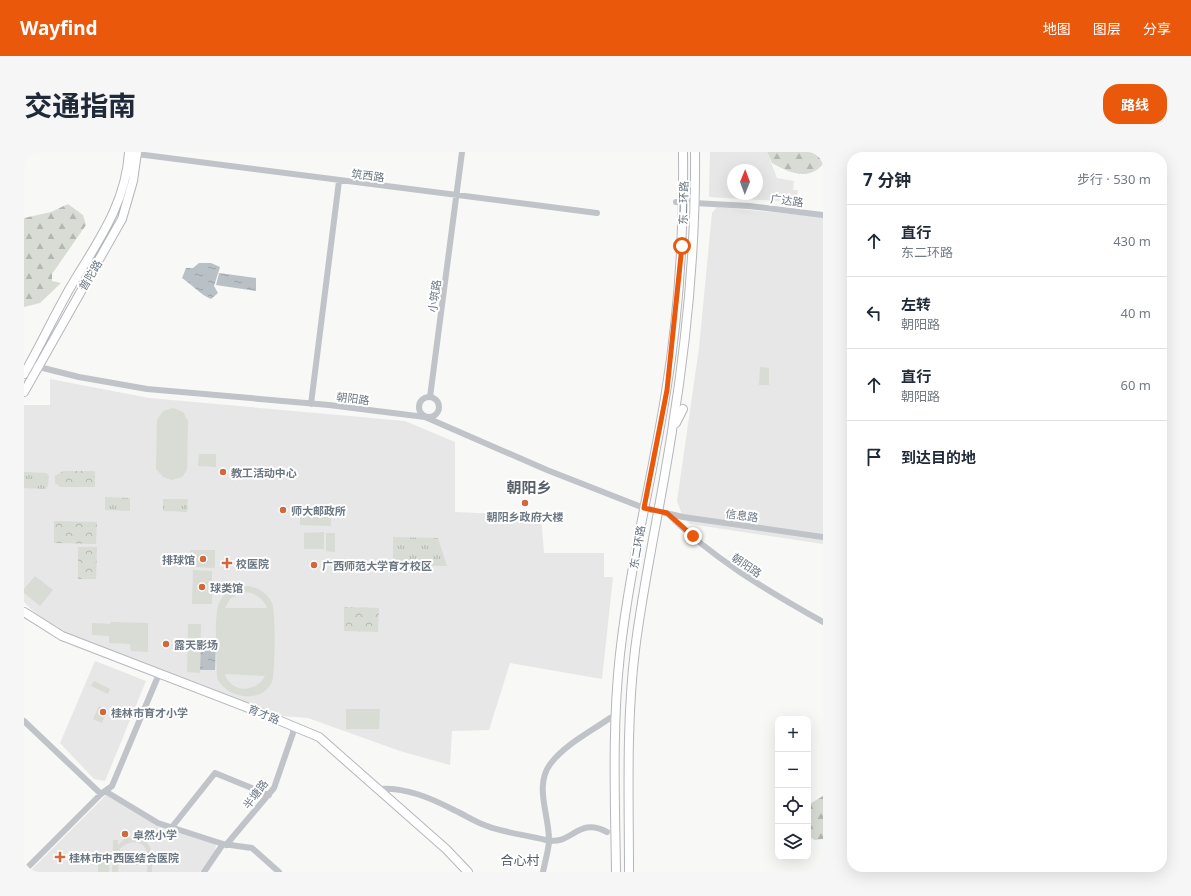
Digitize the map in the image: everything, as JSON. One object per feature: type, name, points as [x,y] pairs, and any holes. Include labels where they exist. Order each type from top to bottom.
[{"type":"main road","name":"普陀路","points":[[24,374],[56,313],[114,215],[125,179],[128,152]]},
{"type":"main road","name":"东二环路","points":[[616,872],[616,706],[621,646],[644,508],[667,390],[680,260],[680,202],[683,152]]},
{"type":"main road","name":"东二环路","points":[[629,872],[629,745],[631,695],[642,604],[663,512],[672,431],[686,336],[694,247],[696,152]]},
{"type":"main road","name":"普陀路","points":[[24,392],[122,219],[129,198],[137,153]]},
{"type":"main road","points":[[657,409],[667,390]]},
{"type":"main road","points":[[672,431],[683,409]]},
{"type":"main road","name":"育才路","points":[[24,612],[62,636],[293,726],[327,743],[446,849],[468,872]]},
{"type":"street","name":"小筑路","points":[[430,397],[462,152]]},
{"type":"street","name":"筑西路","points":[[137,153],[339,181],[597,213]]},
{"type":"street","points":[[312,404],[339,181]]},
{"type":"street","name":"广达路","points":[[680,202],[749,206],[823,215]]},
{"type":"street","name":"朝阳路","points":[[30,363],[38,367],[79,377],[147,389],[312,404],[426,418],[547,470],[644,508],[663,512],[728,564],[770,592],[823,622]]},
{"type":"street","points":[[430,397],[436,400],[439,410],[435,416],[426,418],[418,410],[419,403],[424,398],[430,397]]},
{"type":"street","name":"信息路","points":[[663,512],[823,536]]},
{"type":"street","points":[[24,871],[103,792],[112,786],[159,674]]},
{"type":"street","points":[[543,872],[549,841],[544,808],[543,784],[550,764],[564,750],[610,718]]},
{"type":"street","points":[[24,721],[103,792],[158,823],[225,844],[252,848],[279,872]]},
{"type":"street","name":"半塘路","points":[[204,872],[225,844],[274,788],[293,733],[293,726]]},
{"type":"street","points":[[172,827],[215,773],[269,795]]},
{"type":"street","points":[[379,789],[393,788],[409,791],[453,809],[487,826],[549,841],[557,842],[588,826],[598,827],[608,832]]},
{"type":"shaded area","points":[[710,152],[767,152],[777,178],[794,181],[793,190],[798,190],[796,202],[761,200],[763,200],[763,164],[727,164],[727,198],[709,197]]},
{"type":"shaded area","points":[[717,207],[823,217],[823,544],[690,524],[683,517],[677,501],[699,348],[712,213]]},
{"type":"shaded area","name":"广西师范大学育才校区","points":[[50,379],[149,398],[405,421],[455,442],[455,512],[541,516],[544,553],[604,553],[604,577],[613,577],[602,679],[510,663],[489,730],[452,731],[450,765],[400,751],[308,718],[281,716],[67,634],[38,616],[24,602],[24,405],[50,405]]},
{"type":"shaded area","name":"桂林市育才小学","points":[[95,661],[146,681],[105,781],[94,779],[60,743]]},
{"type":"shaded area","name":"卓然小学","points":[[106,795],[144,817],[216,845],[215,851],[200,872],[29,872]]},
{"type":"green space","points":[[767,152],[823,152],[823,164],[811,173],[798,174],[772,163]]},
{"type":"green space","points":[[68,204],[83,215],[86,225],[52,274],[52,281],[61,283],[40,303],[24,307],[24,218],[51,212]]},
{"type":"green space","points":[[760,367],[769,368],[769,385],[759,385]]},
{"type":"green space","points":[[173,408],[183,412],[188,421],[187,470],[182,477],[172,480],[163,477],[156,469],[157,420],[163,411]]},
{"type":"green space","points":[[199,454],[216,454],[216,467],[198,466]]},
{"type":"green space","points":[[63,471],[95,471],[95,487],[60,487],[55,483],[55,476]]},
{"type":"green space","points":[[24,472],[46,473],[49,476],[48,486],[46,489],[24,488]]},
{"type":"green space","points":[[105,497],[130,498],[130,511],[105,510]]},
{"type":"green space","points":[[163,499],[188,499],[187,512],[163,511]]},
{"type":"green space","points":[[300,511],[331,511],[331,526],[300,525]]},
{"type":"green space","points":[[54,521],[97,522],[96,544],[54,543]]},
{"type":"green space","points":[[324,532],[324,549],[304,549],[304,533]]},
{"type":"green space","points":[[326,533],[335,533],[335,552],[326,551]]},
{"type":"green space","points":[[393,537],[438,538],[447,566],[393,565]]},
{"type":"green space","points":[[78,547],[97,547],[96,579],[78,579]]},
{"type":"green space","name":"排球馆","points":[[190,550],[215,550],[215,568],[190,567]]},
{"type":"green space","name":"球类馆","points":[[193,570],[212,571],[212,604],[192,604]]},
{"type":"green space","points":[[35,576],[53,590],[40,606],[24,593],[24,589]]},
{"type":"green space","points":[[245,586],[256,588],[268,597],[272,603],[275,630],[272,682],[267,689],[260,694],[252,696],[235,694],[221,685],[217,678],[216,627],[218,607],[222,597],[228,591]],"holes":[[[241,592],[257,596],[263,601],[267,608],[225,608],[230,599]],[[226,674],[265,676],[256,685],[245,689],[233,685],[228,681],[225,675]]]},
{"type":"green space","points":[[344,607],[379,608],[378,632],[344,631]]},
{"type":"green space","points":[[111,622],[148,623],[148,652],[131,651],[130,644],[109,643],[109,636],[92,635],[92,623],[110,624]]},
{"type":"green space","points":[[188,624],[201,624],[200,673],[187,672]]},
{"type":"green space","points":[[94,681],[110,689],[108,694],[91,686]]},
{"type":"green space","points":[[99,706],[107,709],[102,723],[93,719]]},
{"type":"green space","points":[[346,709],[380,709],[379,729],[346,729]]},
{"type":"green space","points":[[823,796],[823,839],[815,840],[811,838],[811,803]]},
{"type":"green space","points":[[132,837],[145,841],[151,849],[152,872],[147,872],[148,858],[145,848],[143,845],[135,842],[127,844],[120,849],[118,872],[112,872],[113,840],[118,840],[118,845],[124,839]]},
{"type":"green space","points":[[98,852],[110,852],[109,872],[98,872]]},
{"type":"green space","points":[[124,856],[142,856],[141,865],[124,865]]},
{"type":"water","points":[[199,263],[211,263],[220,267],[214,286],[218,293],[211,299],[182,278],[186,268],[193,268]]},
{"type":"water","points":[[219,273],[256,278],[256,291],[216,285]]},
{"type":"water","points":[[201,638],[216,639],[215,670],[200,670]]},
{"type":"place","name":"教工活动中心","points":[[223,472]]},
{"type":"place","name":"朝阳乡政府大楼","points":[[525,503]]},
{"type":"place","name":"师大邮政所","points":[[283,510]]},
{"type":"place","name":"排球馆","points":[[203,559]]},
{"type":"place","name":"校医院","points":[[227,563]]},
{"type":"place","name":"广西师范大学育才校区","points":[[314,565]]},
{"type":"place","name":"球类馆","points":[[202,587]]},
{"type":"place","name":"露天影场","points":[[166,644]]},
{"type":"place","name":"桂林市育才小学","points":[[103,712]]},
{"type":"place","name":"卓然小学","points":[[125,834]]},
{"type":"place","name":"桂林市中西医结合医院","points":[[60,857]]},
{"type":"district","name":"朝阳乡","points":[[529,487]]},
{"type":"district","name":"合心村","points":[[520,860]]},
{"type":"route","points":[[682,246],[667,390],[644,508],[667,513],[693,536]]}]
